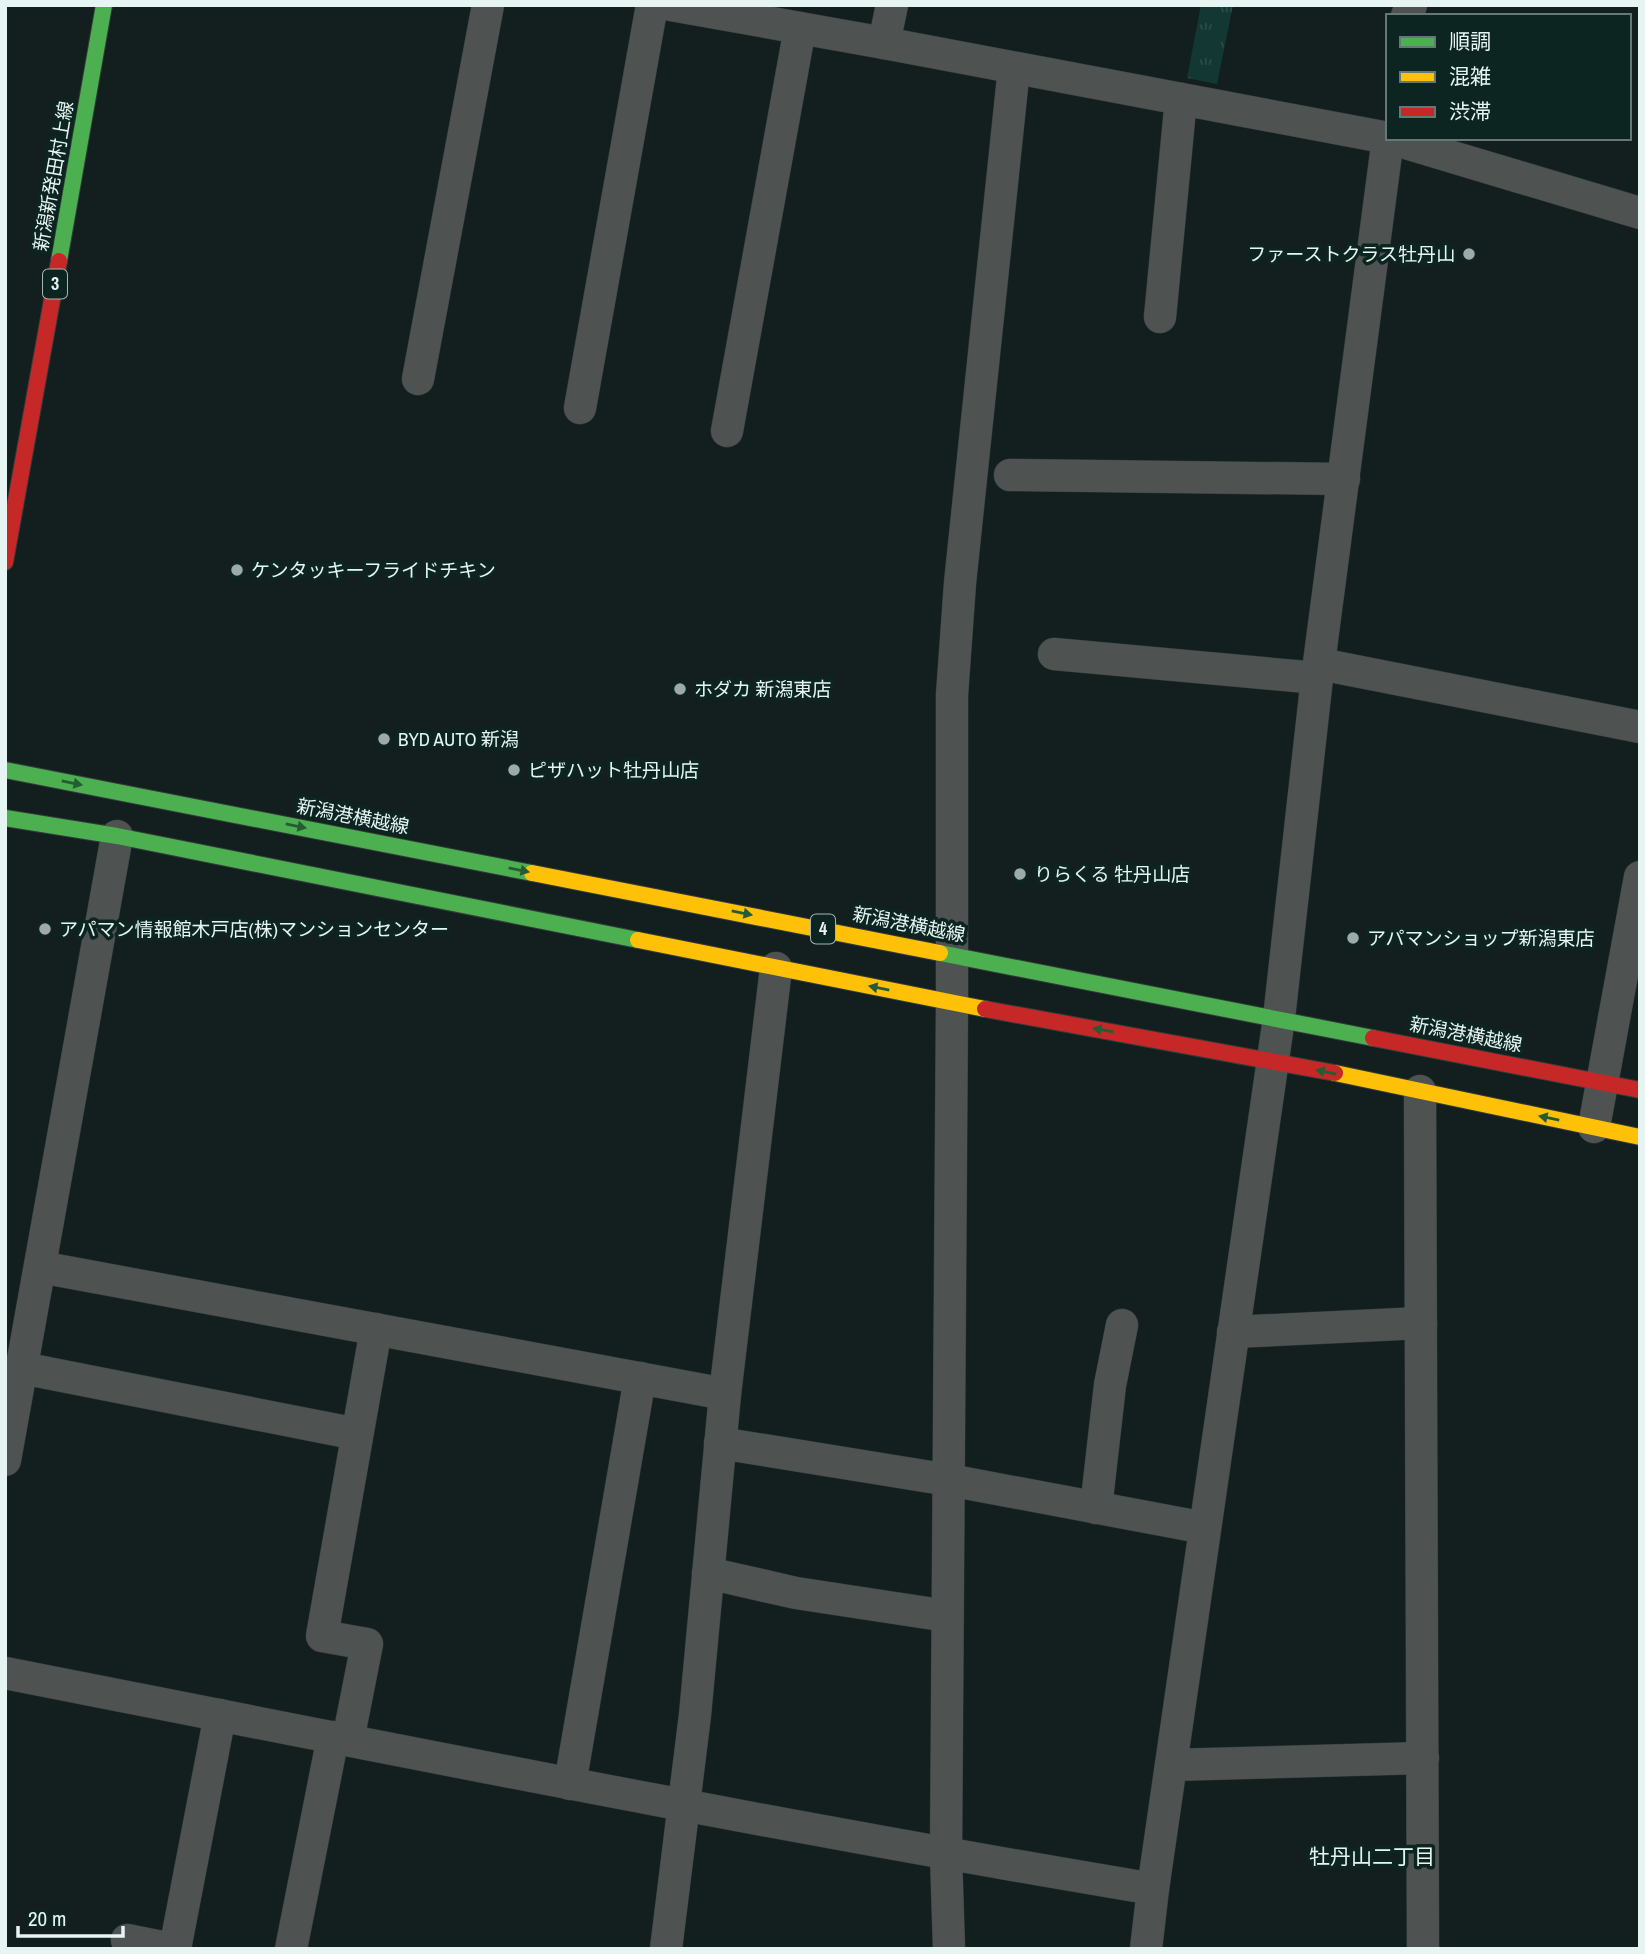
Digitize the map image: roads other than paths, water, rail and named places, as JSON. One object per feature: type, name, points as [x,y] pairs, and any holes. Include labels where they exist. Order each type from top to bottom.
[{"type":"main road","name":"新潟新発田村上線","points":[[5,562],[104,5]]},
{"type":"main road","name":"新潟港横越線","points":[[5,770],[1640,1090]]},
{"type":"main road","points":[[5,818],[117,836],[952,1003],[1272,1060],[1640,1137]]},
{"type":"street","points":[[418,379],[488,5]]},
{"type":"street","points":[[580,408],[652,5]]},
{"type":"street","points":[[671,5],[727,10],[800,28],[1386,138]]},
{"type":"street","points":[[884,43],[892,5]]},
{"type":"street","points":[[727,431],[800,28]]},
{"type":"street","points":[[948,1949],[946,1855],[953,681],[960,583],[1014,68]]},
{"type":"street","points":[[1160,317],[1181,99]]},
{"type":"street","points":[[1146,1949],[1279,1018],[1319,671],[1388,140]]},
{"type":"street","points":[[1395,140],[1640,213]]},
{"type":"street","points":[[1010,475],[1344,479]]},
{"type":"street","points":[[1054,654],[1319,671],[1640,727]]},
{"type":"street","points":[[5,1460],[117,836]]},
{"type":"street","points":[[1594,1127],[1640,877]]},
{"type":"street","points":[[666,1949],[685,1805],[725,1394],[776,968]]},
{"type":"street","points":[[1420,1091],[1423,1949]]},
{"type":"street","points":[[40,1267],[725,1394]]},
{"type":"street","points":[[1233,1332],[1421,1323]]},
{"type":"street","points":[[1096,1508],[1110,1384],[1122,1325]]},
{"type":"street","points":[[299,1947],[340,1739],[366,1644],[322,1636],[376,1329]]},
{"type":"street","points":[[22,1368],[358,1434]]},
{"type":"street","points":[[570,1784],[640,1378]]},
{"type":"street","points":[[720,1443],[948,1480],[1205,1528]]},
{"type":"street","points":[[708,1573],[796,1593],[947,1616]]},
{"type":"street","points":[[5,1673],[946,1855],[1153,1889]]},
{"type":"street","points":[[127,1940],[174,1949],[220,1715]]},
{"type":"street","points":[[1171,1765],[1423,1758]]},
{"type":"place","name":"ファーストクラス牡丹山","points":[[1469,254]]},
{"type":"place","name":"ケンタッキーフライドチキン","points":[[237,570]]},
{"type":"place","name":"ホダカ 新潟東店","points":[[680,689]]},
{"type":"place","name":"BYD AUTO 新潟","points":[[384,739]]},
{"type":"place","name":"ピザハット牡丹山店","points":[[514,770]]},
{"type":"place","name":"りらくる 牡丹山店","points":[[1020,874]]},
{"type":"place","name":"アパマン情報館木戸店(株)マンションセンター","points":[[45,929]]},
{"type":"place","name":"アパマンショップ新潟東店","points":[[1353,938]]},
{"type":"district","name":"牡丹山二丁目","points":[[1372,1857]]}]
